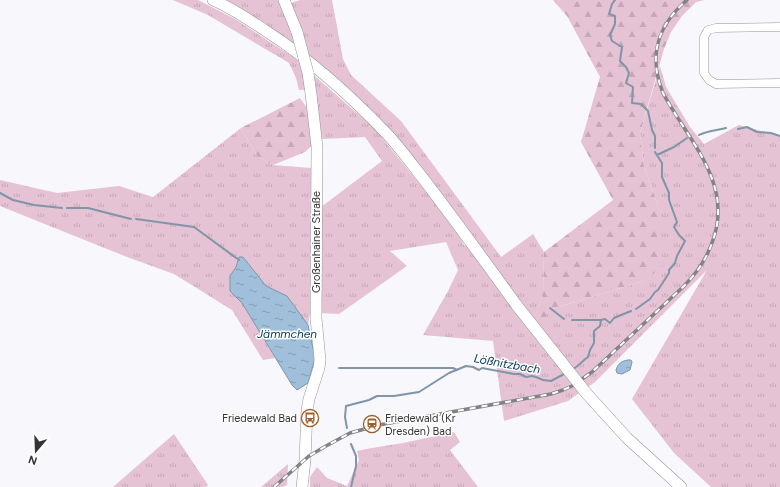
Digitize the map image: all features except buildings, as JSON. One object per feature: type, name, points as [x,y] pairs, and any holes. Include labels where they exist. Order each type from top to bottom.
[{"type":"main road","points":[[213,0],[278,38],[310,62],[349,95],[389,136],[452,215],[518,307],[587,394],[627,438],[681,487]]},
{"type":"main road","name":"Großenhainer Straße","points":[[284,0],[297,32],[308,73],[317,147],[316,318],[320,360],[319,368],[308,399],[302,487]]},
{"type":"street","points":[[780,27],[716,28],[708,30],[704,37],[704,72],[709,80],[716,84],[780,83]]},
{"type":"green space","points":[[173,0],[198,0],[235,19],[293,57],[374,128],[454,226],[464,245],[482,251],[353,95],[222,0],[290,0],[291,3],[300,0],[332,0],[343,59],[351,75],[401,121],[501,257],[533,234],[544,252],[543,295],[535,316],[552,309],[644,281],[658,206],[644,166],[640,133],[660,66],[666,87],[690,127],[704,144],[739,125],[780,136],[780,487],[711,487],[674,453],[632,399],[707,270],[595,382],[568,401],[504,421],[493,341],[423,335],[458,270],[446,242],[390,251],[407,266],[339,314],[321,313],[321,207],[382,161],[365,137],[322,139],[315,89],[299,90],[296,78],[289,63],[208,15]]},
{"type":"green space","points":[[553,0],[704,0],[696,2],[682,16],[671,32],[664,49],[640,133],[644,166],[658,206],[663,266],[644,281],[552,309],[540,323],[535,316],[543,295],[544,252],[613,200],[581,142],[600,77],[567,16]]},
{"type":"green space","points":[[300,98],[307,108],[312,145],[305,152],[273,165],[257,156],[241,128]]},
{"type":"green space","points":[[241,128],[257,156],[273,165],[311,168],[310,313],[308,325],[287,296],[266,286],[243,257],[239,257],[236,267],[230,276],[230,291],[242,303],[275,358],[263,360],[232,310],[174,274],[127,257],[0,206],[0,180],[57,193],[119,186],[153,197]]},
{"type":"green space","points":[[454,432],[460,442],[450,450],[478,487],[310,487],[310,477],[317,467],[327,478],[347,486],[359,460],[357,451]]},
{"type":"green space","points":[[174,434],[208,485],[206,487],[113,487]]},
{"type":"green space","points":[[288,464],[287,485],[282,487],[261,487]]},
{"type":"water","name":"Jämmchen","points":[[239,257],[243,257],[266,286],[287,296],[308,325],[315,358],[308,383],[297,390],[292,385],[242,303],[230,291],[230,276],[236,267]]},
{"type":"water","points":[[631,360],[632,362],[630,370],[622,374],[617,373],[616,370],[619,364]]},
{"type":"waterway","name":"Lößnitzbach","points":[[615,0],[609,14],[615,16],[615,24],[610,35],[612,41],[622,47],[620,61],[629,73],[626,83],[633,87],[632,103],[641,104],[648,111],[652,130],[655,136],[655,148]]},
{"type":"waterway","points":[[738,129],[747,127],[757,132],[771,133],[780,136]]},
{"type":"waterway","points":[[699,135],[726,128]]},
{"type":"waterway","points":[[657,155],[674,147],[687,138]]},
{"type":"waterway","name":"Lößnitzbach","points":[[636,309],[650,299],[658,290],[669,273],[669,270],[675,263],[685,241],[674,227],[677,222],[669,200],[669,193],[662,177],[662,163],[655,152]]},
{"type":"waterway","points":[[0,193],[13,200],[34,205],[62,208]]},
{"type":"waterway","points":[[67,208],[88,208],[131,219]]},
{"type":"waterway","points":[[136,219],[194,227],[239,260]]},
{"type":"waterway","points":[[550,308],[564,319]]},
{"type":"waterway","name":"Lößnitzbach","points":[[573,369],[588,357],[594,343],[594,331],[600,326],[601,320],[605,319],[610,323],[614,318],[631,311]]},
{"type":"waterway","points":[[572,320],[600,320]]},
{"type":"waterway","name":"Lößnitzbach","points":[[347,428],[345,417],[346,406],[369,400],[377,396],[394,396],[419,392],[449,373],[466,366],[479,370],[482,368],[520,374],[526,377],[532,376],[551,381],[566,373]]},
{"type":"waterway","points":[[339,368],[453,368],[457,370]]},
{"type":"waterway","name":"Lößnitzbach","points":[[351,444],[356,456],[356,466],[351,487]]},
{"type":"railway","points":[[274,487],[309,456],[350,433],[379,425],[551,394],[572,386],[592,372],[694,275],[706,258],[712,244],[718,217],[717,197],[712,179],[704,161],[663,93],[656,67],[656,54],[662,31],[668,20],[687,0]]},
{"type":"place","name":"Friedewald Bad","points":[[310,418]]},
{"type":"place","name":"Friedewald (Kr Dresden) Bad","points":[[372,424]]}]
